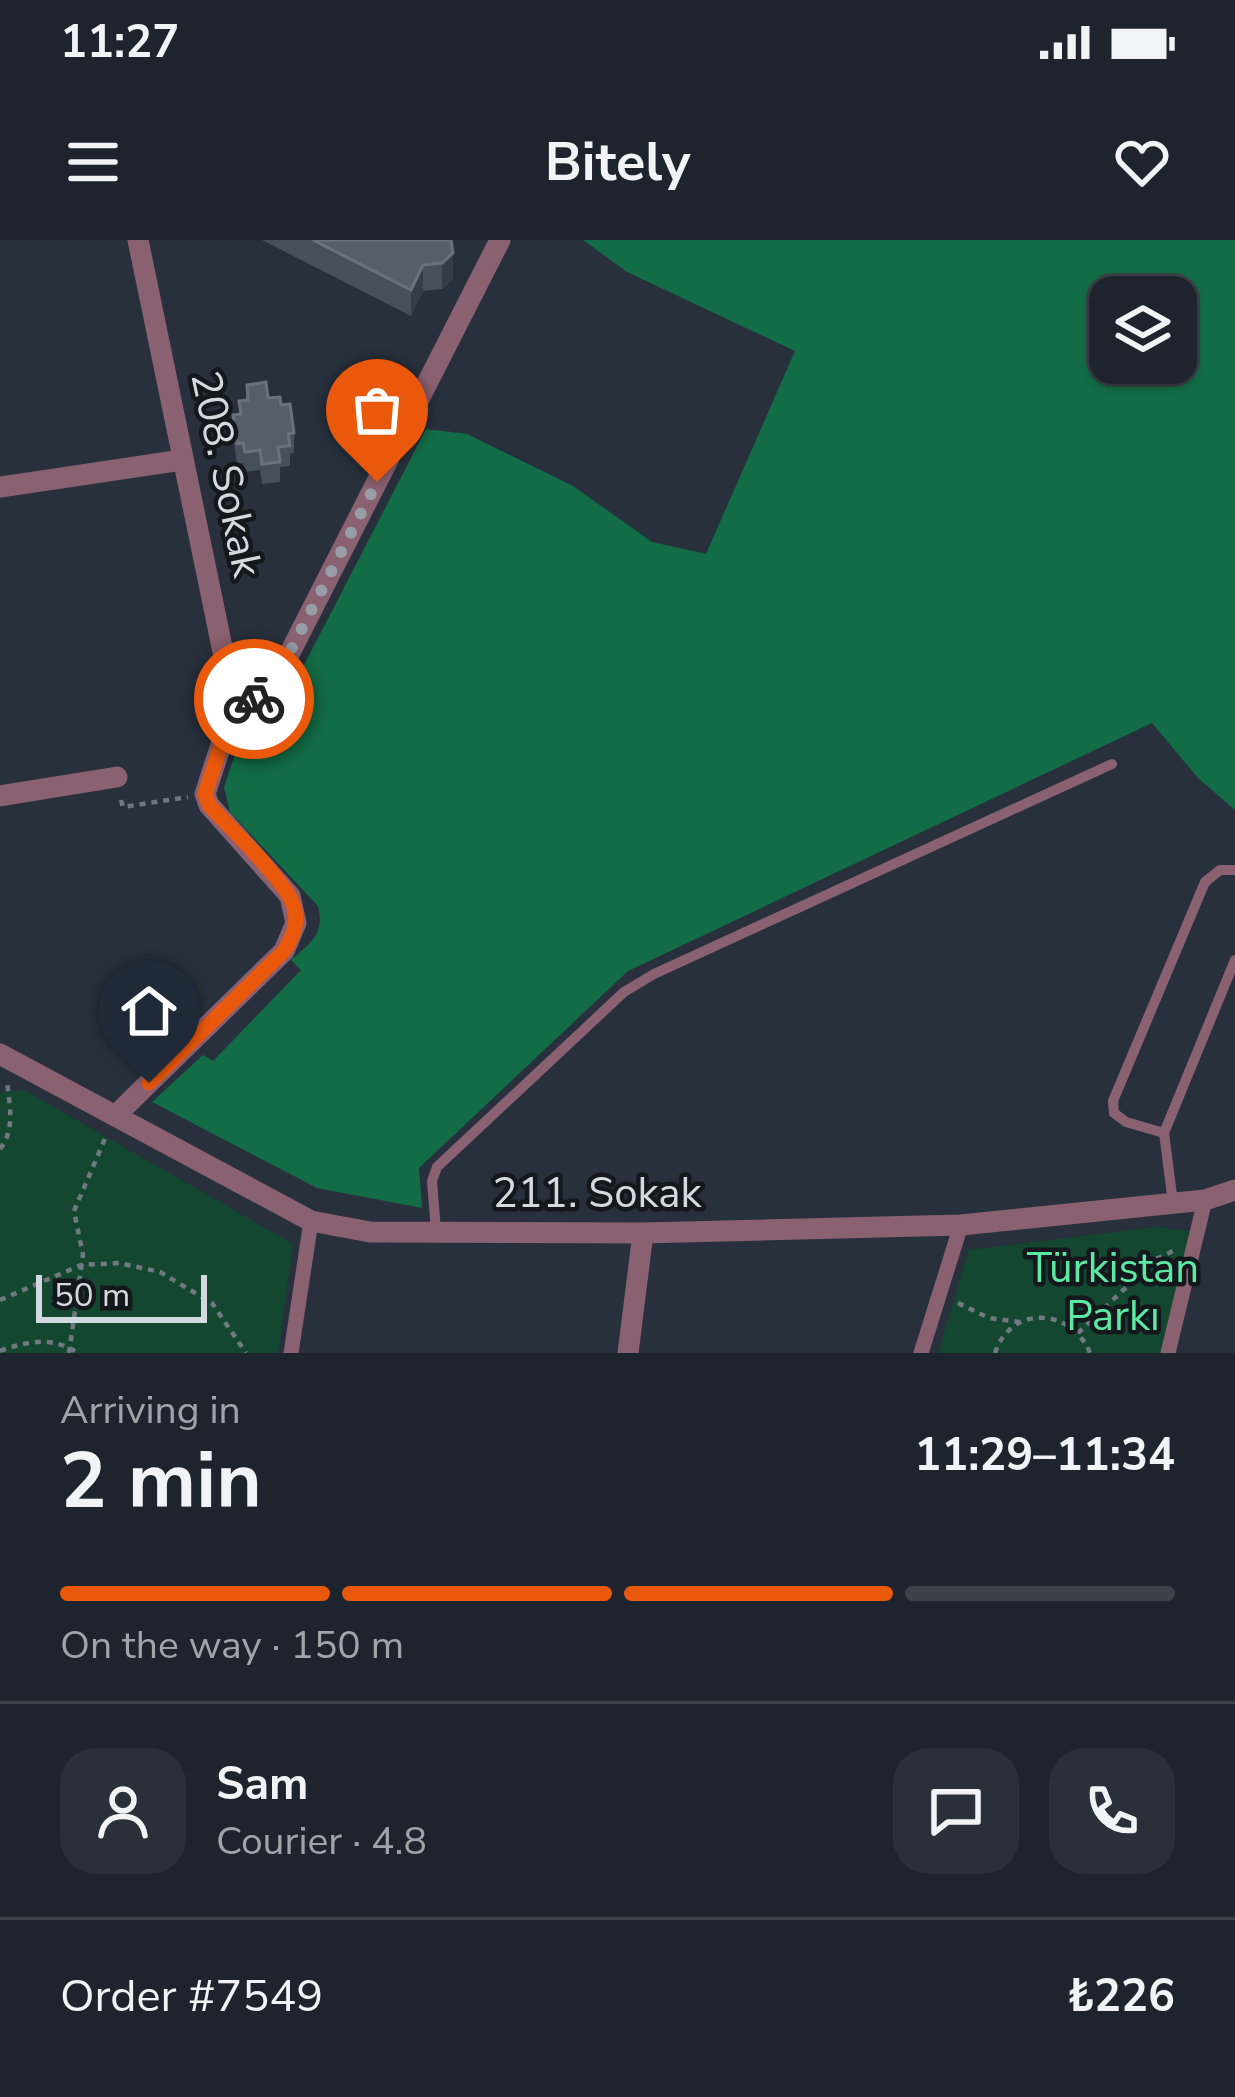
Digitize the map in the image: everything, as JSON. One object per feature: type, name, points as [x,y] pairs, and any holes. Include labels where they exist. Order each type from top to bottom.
[{"type":"street","name":"208. Sokak","points":[[138,240],[234,705]]},
{"type":"street","points":[[115,1116],[292,938],[296,923],[290,896],[209,805],[205,794],[234,705],[263,695],[274,683],[500,240]]},
{"type":"street","points":[[0,487],[182,460]]},
{"type":"street","points":[[0,796],[117,777]]},
{"type":"street","name":"211. Sokak","points":[[2,1055],[311,1221],[370,1232],[643,1233],[961,1225],[1204,1200],[1235,1190]]},
{"type":"street","points":[[1168,1353],[1204,1200]]},
{"type":"street","points":[[290,1353],[311,1221]]},
{"type":"street","points":[[921,1353],[961,1225]]},
{"type":"street","points":[[628,1353],[643,1233]]},
{"type":"lane","points":[[436,1233],[432,1181],[437,1167],[624,992],[1112,764]]},
{"type":"lane","points":[[1164,1133],[1126,1122],[1114,1113],[1113,1101],[1205,882],[1220,870],[1235,870]]},
{"type":"lane","points":[[1173,1203],[1164,1133],[1235,960]]},
{"type":"path","points":[[117,777],[122,807],[205,794]]},
{"type":"path","points":[[0,1149],[8,1140],[11,1120],[2,1055]]},
{"type":"path","points":[[69,1350],[83,1255],[74,1211],[115,1116]]},
{"type":"path","points":[[1078,1333],[1156,1259],[1195,1240]]},
{"type":"path","points":[[0,1300],[81,1265],[119,1263],[160,1273],[212,1304],[246,1353]]},
{"type":"path","points":[[939,1294],[976,1314],[1020,1322],[1052,1317],[1078,1333],[1090,1353]]},
{"type":"path","points":[[995,1353],[1006,1333],[1020,1322]]},
{"type":"path","points":[[0,1351],[42,1341],[78,1353]]},
{"type":"green space","points":[[583,240],[1235,240],[1235,810],[1198,778],[1152,723],[628,971],[419,1168],[422,1208],[317,1188],[152,1102],[203,1055],[213,1061],[301,970],[291,960],[318,930],[318,906],[230,812],[224,787],[243,731],[273,725],[426,429],[467,434],[573,486],[652,542],[706,554],[795,351],[627,272]]},
{"type":"green space","points":[[24,1090],[293,1244],[278,1353],[0,1353],[0,1093]]},
{"type":"green space","name":"Türkistan Parkı","points":[[1156,1227],[1190,1231],[1162,1353],[938,1353],[969,1250]]},
{"type":"building","points":[[313,240],[451,240],[453,253],[442,263],[423,265],[411,290]]},
{"type":"building","points":[[266,382],[268,398],[280,397],[281,405],[290,404],[294,433],[288,434],[290,446],[278,447],[280,462],[262,464],[260,450],[245,452],[243,443],[237,444],[233,415],[241,414],[239,401],[248,400],[247,385]]},
{"type":"way so far","points":[[254,699],[274,683],[377,482]]},
{"type":"route","points":[[149,1083],[292,938],[296,910],[290,896],[209,805],[205,794],[234,705],[254,699]]}]
